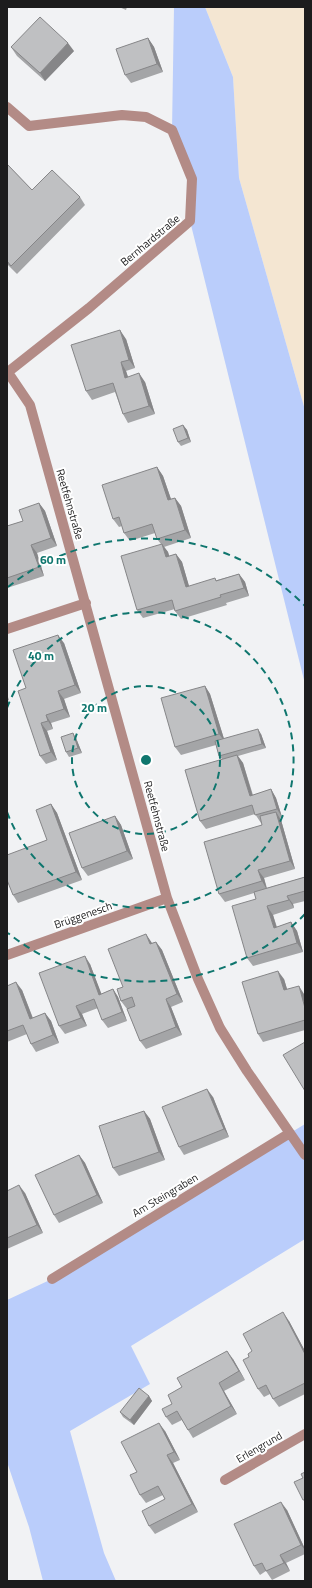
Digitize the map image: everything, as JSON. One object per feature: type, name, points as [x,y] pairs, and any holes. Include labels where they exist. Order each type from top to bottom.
[{"type":"street","name":"Bernhardstraße","points":[[7,107],[29,126],[122,115],[146,117],[172,130],[192,179],[190,221],[89,308],[7,372]]},
{"type":"street","name":"Reetfehnstraße","points":[[7,372],[30,405],[167,898],[198,979],[220,1028],[247,1071],[305,1155]]},
{"type":"street","points":[[7,629],[86,603]]},
{"type":"street","name":"Brüggenesch","points":[[7,955],[167,898]]},
{"type":"street","name":"Am Steingraben","points":[[52,1279],[290,1133]]},
{"type":"street","name":"Erlengrund","points":[[225,1480],[305,1434]]},
{"type":"shaded area","points":[[174,7],[205,7],[233,77],[239,178],[305,410],[305,684],[190,221],[192,179],[172,130]]},
{"type":"shaded area","points":[[205,7],[305,7],[305,410],[239,178],[233,77]]},
{"type":"shaded area","points":[[305,1124],[305,1239],[131,1346],[150,1384],[70,1431],[104,1553],[116,1581],[43,1581],[29,1527],[7,1462],[7,1300],[52,1279]]},
{"type":"building","points":[[40,17],[68,43],[40,73],[11,47]]},
{"type":"building","points":[[148,38],[157,64],[125,75],[116,49]]},
{"type":"building","points":[[7,164],[32,190],[52,170],[80,197],[11,266],[7,261]]},
{"type":"building","points":[[120,330],[129,360],[121,362],[125,378],[139,373],[149,406],[123,414],[113,383],[86,391],[71,345]]},
{"type":"building","points":[[183,425],[188,438],[178,442],[173,429]]},
{"type":"building","points":[[157,467],[168,500],[175,498],[185,530],[157,539],[152,524],[124,533],[119,517],[113,519],[102,485]]},
{"type":"building","points":[[39,503],[51,538],[31,545],[39,567],[7,578],[7,526],[23,521],[19,510]]},
{"type":"building","points":[[162,544],[166,557],[176,554],[186,587],[215,578],[216,581],[239,574],[244,588],[220,595],[221,597],[175,611],[172,600],[137,610],[121,556]]},
{"type":"building","points":[[58,635],[75,685],[58,691],[64,709],[46,715],[48,721],[41,723],[51,752],[40,756],[18,691],[26,688],[13,650]]},
{"type":"building","points":[[205,686],[219,734],[175,747],[161,698]]},
{"type":"building","points":[[258,729],[262,744],[219,756],[215,741]]},
{"type":"building","points":[[73,733],[78,748],[66,752],[61,737]]},
{"type":"building","points":[[237,755],[250,796],[271,789],[277,809],[255,815],[252,805],[200,821],[185,770]]},
{"type":"building","points":[[51,804],[76,872],[13,895],[7,880],[7,855],[47,840],[36,810]]},
{"type":"building","points":[[276,812],[290,861],[258,870],[262,881],[219,894],[204,842],[262,825],[260,816]]},
{"type":"building","points":[[115,816],[127,851],[82,868],[69,833]]},
{"type":"building","points":[[305,877],[305,891],[287,896],[289,900],[267,906],[274,928],[291,922],[297,943],[247,958],[232,906],[256,899],[254,892]]},
{"type":"building","points":[[146,934],[150,944],[156,942],[177,994],[166,999],[176,1027],[140,1041],[127,1009],[135,1006],[132,997],[121,1001],[117,989],[123,987],[108,949]]},
{"type":"building","points":[[85,956],[99,995],[113,989],[122,1012],[102,1020],[94,999],[76,1006],[81,1018],[59,1026],[39,973]]},
{"type":"building","points":[[278,971],[284,990],[299,986],[305,1008],[305,1020],[258,1034],[242,982]]},
{"type":"building","points":[[16,982],[30,1019],[45,1013],[53,1035],[31,1044],[23,1025],[7,1031],[7,986]]},
{"type":"building","points":[[305,1042],[305,1091],[283,1055]]},
{"type":"building","points":[[207,1089],[224,1129],[179,1147],[162,1107]]},
{"type":"building","points":[[144,1111],[159,1152],[113,1168],[99,1126]]},
{"type":"building","points":[[79,1155],[97,1195],[54,1215],[35,1175]]},
{"type":"building","points":[[19,1185],[37,1225],[7,1238],[7,1191]]},
{"type":"building","points":[[283,1312],[305,1354],[305,1383],[273,1399],[266,1385],[258,1389],[243,1360],[249,1357],[248,1354],[252,1351],[243,1334]]},
{"type":"building","points":[[227,1351],[239,1371],[219,1383],[231,1406],[188,1430],[177,1411],[166,1417],[162,1409],[172,1404],[168,1395],[182,1387],[177,1378]]},
{"type":"building","points":[[139,1388],[149,1396],[130,1420],[120,1412]]},
{"type":"building","points":[[159,1423],[174,1452],[167,1455],[192,1504],[149,1526],[142,1511],[165,1499],[158,1486],[140,1495],[130,1475],[137,1472],[121,1442]]},
{"type":"building","points":[[305,1472],[305,1500],[303,1500],[294,1482],[303,1478],[301,1474]]},
{"type":"building","points":[[281,1502],[301,1545],[280,1555],[284,1563],[266,1571],[262,1563],[254,1566],[234,1524]]}]
